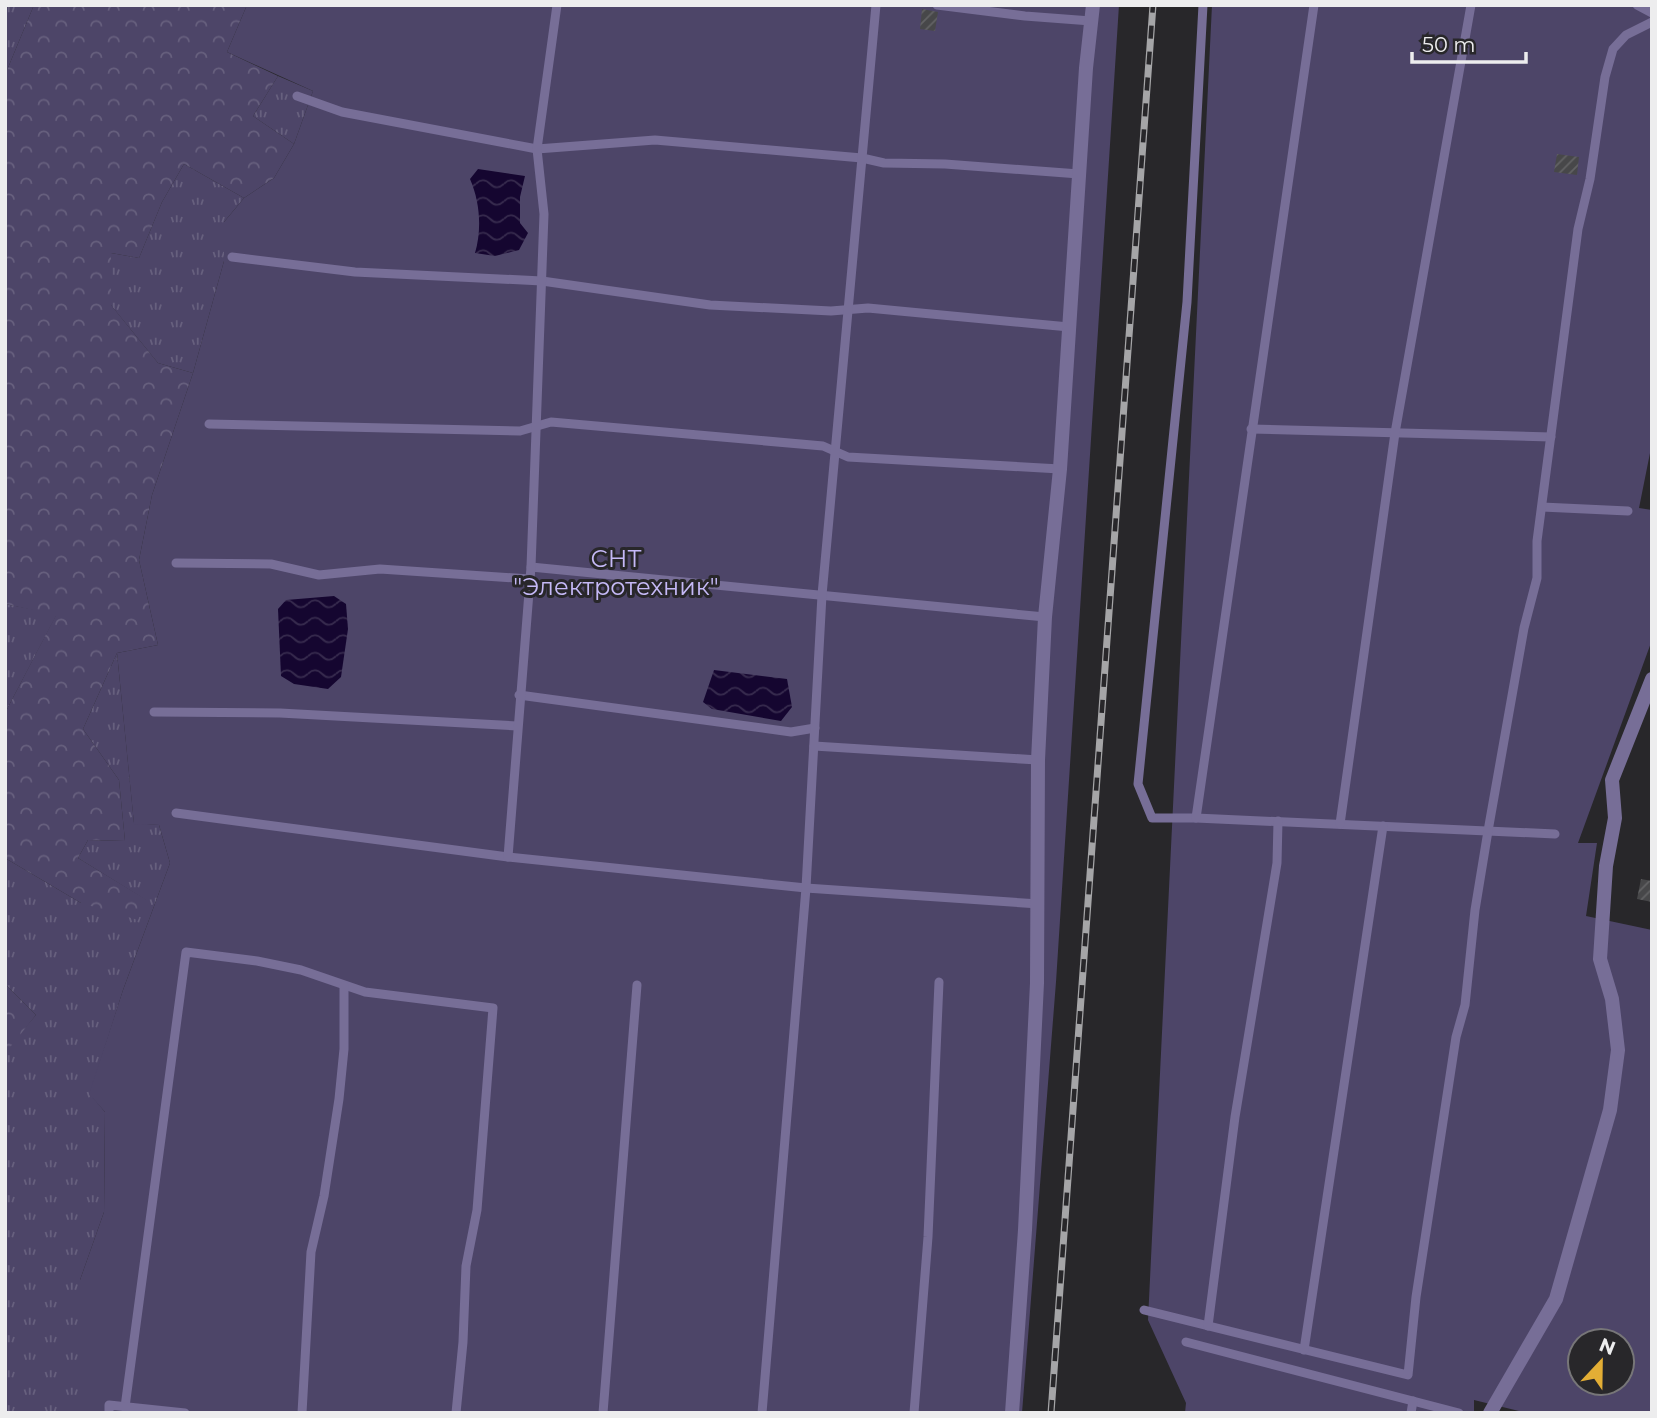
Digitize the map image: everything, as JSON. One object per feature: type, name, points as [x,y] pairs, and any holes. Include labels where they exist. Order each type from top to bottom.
[{"type":"street","points":[[1012,1413],[1025,1230],[1037,983],[1038,760],[1045,617],[1060,469],[1093,5]]},
{"type":"street","points":[[1490,1413],[1556,1298],[1609,1110],[1618,1049],[1612,999],[1600,958],[1606,866],[1615,818],[1612,780],[1652,679]]},
{"type":"lane","points":[[508,857],[531,567],[544,214],[537,149],[557,5]]},
{"type":"lane","points":[[762,1413],[806,888],[822,595],[876,5]]},
{"type":"lane","points":[[937,5],[1091,21]]},
{"type":"lane","points":[[1203,5],[1186,302],[1138,784],[1152,818],[1555,834]]},
{"type":"lane","points":[[1196,818],[1314,5]]},
{"type":"lane","points":[[1340,824],[1395,433],[1471,5]]},
{"type":"lane","points":[[1637,5],[1652,13]]},
{"type":"lane","points":[[1144,1310],[1408,1375],[1416,1297],[1457,1037],[1465,1005],[1475,910],[1524,628],[1537,578],[1537,541],[1578,229],[1590,178],[1605,77],[1613,49],[1626,35],[1652,22]]},
{"type":"lane","points":[[297,96],[342,112],[537,149],[655,140],[862,158],[884,163],[945,164],[1079,174]]},
{"type":"lane","points":[[232,257],[355,272],[542,281],[710,305],[831,311],[868,308],[1069,327]]},
{"type":"lane","points":[[209,424],[520,431],[551,422],[823,446],[848,457],[1060,469]]},
{"type":"lane","points":[[1251,429],[1551,437]]},
{"type":"lane","points":[[1542,507],[1628,511]]},
{"type":"lane","points":[[176,563],[271,564],[319,575],[380,569],[530,579]]},
{"type":"lane","points":[[531,567],[1045,617]]},
{"type":"lane","points":[[519,695],[792,732],[815,728]]},
{"type":"lane","points":[[154,712],[280,713],[517,726]]},
{"type":"lane","points":[[814,746],[1038,760]]},
{"type":"lane","points":[[176,813],[508,857],[806,888],[1039,904]]},
{"type":"lane","points":[[1208,1326],[1235,1116],[1278,863],[1278,821]]},
{"type":"lane","points":[[1304,1350],[1382,826]]},
{"type":"lane","points":[[125,1407],[186,952],[279,965],[365,992],[493,1008],[477,1210],[466,1266],[463,1342],[456,1413]]},
{"type":"lane","points":[[914,1413],[928,1237],[939,982]]},
{"type":"lane","points":[[603,1413],[637,985]]},
{"type":"lane","points":[[302,1413],[311,1252],[324,1196],[339,1099],[344,1049],[344,986]]},
{"type":"lane","points":[[1186,1342],[1459,1413]]},
{"type":"lane","points":[[1411,1413],[1413,1401]]},
{"type":"lane","points":[[109,1413],[109,1405],[185,1413]]},
{"type":"green space","points":[[5,5],[34,5],[5,75]]},
{"type":"green space","points":[[34,5],[247,5],[227,52],[278,76],[253,116],[294,144],[274,178],[244,198],[184,164],[162,202],[139,258],[111,253],[111,305],[158,363],[193,373],[152,495],[139,560],[158,645],[117,653],[83,729],[119,780],[125,841],[88,840],[78,858],[147,900],[138,920],[81,903],[5,858],[5,713],[56,615],[5,604],[5,75]]},
{"type":"green space","name":"СНТ \"Электротехник\"","points":[[247,5],[1119,5],[1056,982],[1022,1413],[80,1413],[80,1280],[104,1212],[105,1112],[89,1094],[123,990],[170,863],[159,825],[134,824],[117,653],[158,645],[139,560],[152,495],[193,373],[224,261],[224,222],[244,198],[274,178],[294,144],[313,91],[227,52]]},
{"type":"green space","points":[[1212,5],[1652,5],[1652,443],[1639,508],[1652,510],[1652,640],[1578,843],[1597,843],[1586,916],[1652,930],[1652,1413],[1527,1413],[1474,1400],[1474,1413],[1185,1413],[1186,1403],[1148,1320]]},
{"type":"green space","points":[[278,76],[313,91],[294,144],[253,116]]},
{"type":"green space","points":[[184,164],[244,198],[224,222],[224,261],[193,373],[158,363],[110,304],[111,253],[139,258],[162,202]]},
{"type":"green space","points":[[5,604],[57,614],[5,713]]},
{"type":"green space","points":[[117,653],[134,823],[159,825],[170,863],[123,990],[90,1094],[105,1112],[104,1212],[80,1280],[80,1413],[5,1413],[5,1051],[36,1015],[5,984],[5,858],[81,903],[146,900],[78,858],[88,840],[125,841],[119,780],[83,729]]},
{"type":"green space","points":[[5,984],[36,1015],[7,1051],[5,1051]]},
{"type":"water","points":[[478,169],[525,176],[520,197],[520,223],[528,233],[519,250],[495,256],[475,253],[479,216],[470,179]]},
{"type":"water","points":[[334,596],[346,604],[348,629],[341,677],[328,689],[294,684],[281,676],[278,609],[286,600]]},
{"type":"water","points":[[714,670],[787,679],[792,707],[781,721],[712,709],[703,702]]},
{"type":"building","points":[[922,9],[938,12],[935,31],[920,29]]},
{"type":"building","points":[[1557,154],[1579,157],[1577,175],[1554,172]]},
{"type":"building","points":[[1641,879],[1652,881],[1652,902],[1637,899]]},
{"type":"railway","points":[[1051,1413],[1153,5]]}]
